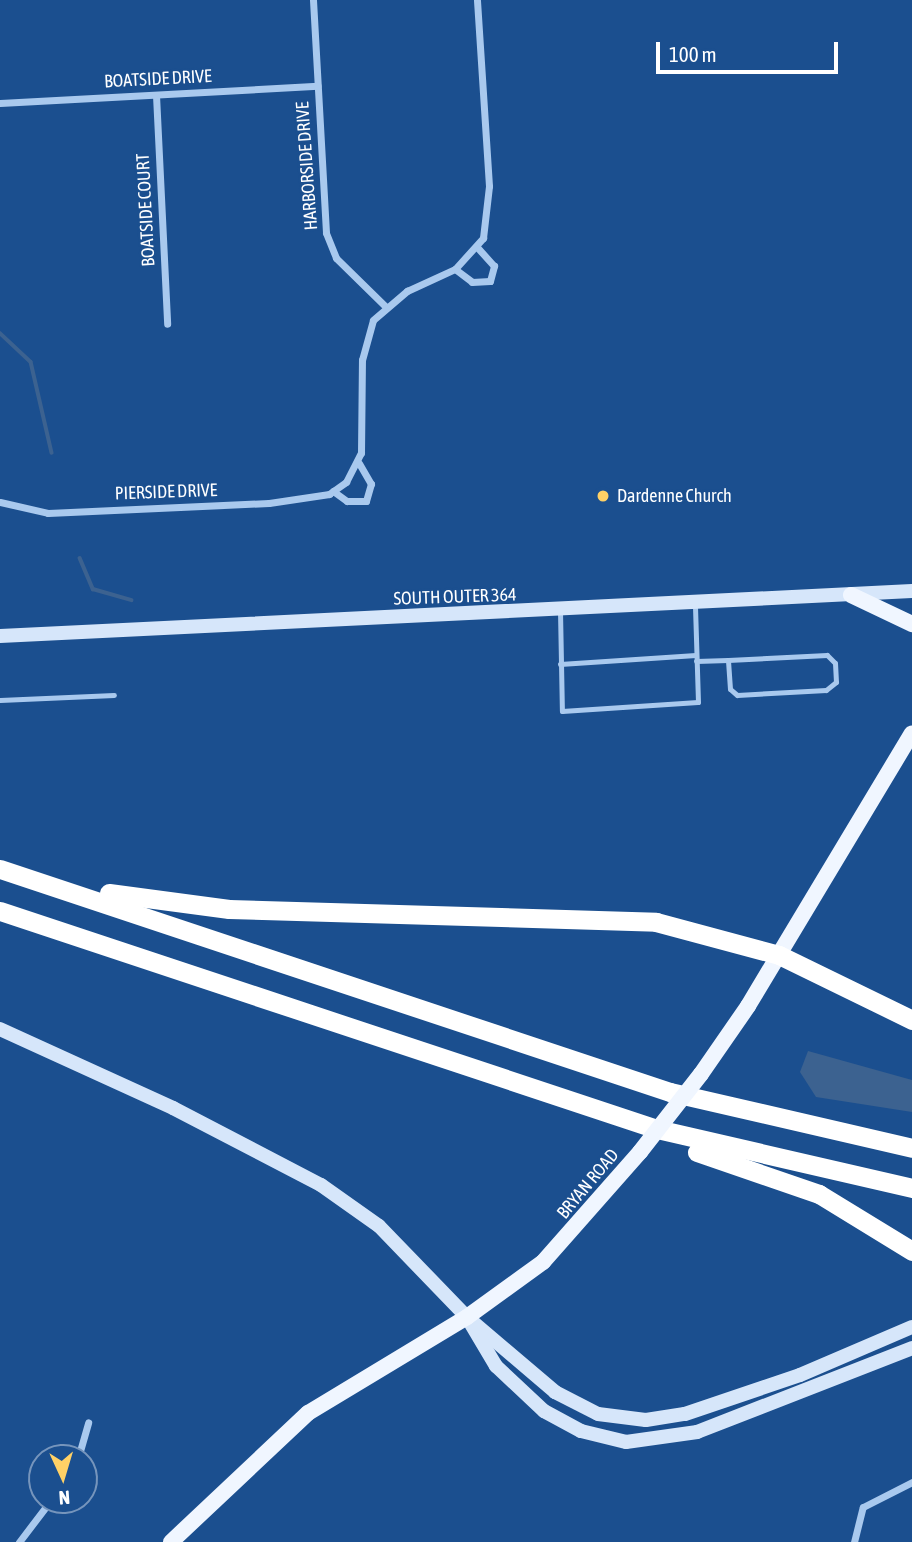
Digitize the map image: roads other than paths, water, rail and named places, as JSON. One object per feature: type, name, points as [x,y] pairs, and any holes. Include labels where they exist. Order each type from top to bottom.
[{"type":"highway","points":[[0,869],[670,1091],[912,1148]]},
{"type":"highway","points":[[26,877],[201,907],[656,922],[779,955],[912,1020]]},
{"type":"highway","points":[[0,911],[589,1107],[715,1145],[912,1188]]},
{"type":"highway","points":[[589,1107],[678,1146],[819,1194],[912,1251]]},
{"type":"main road","name":"SOUTH OUTER 364","points":[[0,636],[560,611],[912,591]]},
{"type":"main road","points":[[851,595],[912,624]]},
{"type":"main road","name":"BRYAN ROAD","points":[[171,1542],[309,1413],[467,1317],[561,1245],[640,1152],[701,1073],[779,955],[912,733]]},
{"type":"main road","points":[[0,1029],[173,1108],[321,1185],[379,1226],[467,1317],[555,1392],[598,1414],[628,1420],[685,1413],[800,1375],[912,1327]]},
{"type":"main road","points":[[467,1317],[496,1366],[544,1411],[582,1431],[626,1442],[697,1432],[912,1348]]},
{"type":"street","name":"HARBORSIDE DRIVE","points":[[313,0],[326,233],[336,258],[386,307]]},
{"type":"street","points":[[455,269],[472,282],[490,281],[494,266],[477,247],[489,186],[477,0]]},
{"type":"street","name":"BOATSIDE DRIVE","points":[[0,103],[318,86]]},
{"type":"street","name":"BOATSIDE COURT","points":[[156,95],[167,324]]},
{"type":"street","name":"PIERSIDE DRIVE","points":[[0,502],[48,513],[269,503],[332,491],[347,501],[366,501],[371,484],[359,463],[366,338],[386,307],[455,269],[477,247]]},
{"type":"street","points":[[332,491],[359,463]]},
{"type":"street","points":[[82,1444],[88,1422]]},
{"type":"street","points":[[854,1542],[863,1507],[912,1482]]},
{"type":"street","points":[[19,1542],[40,1514]]},
{"type":"lane","points":[[560,611],[562,710],[698,702],[695,604]]},
{"type":"lane","points":[[560,664],[827,655],[835,663],[836,682],[826,690],[737,695],[730,689],[728,660]]},
{"type":"lane","points":[[0,700],[114,695]]},
{"type":"water","points":[[808,1051],[912,1080],[912,1112],[816,1097],[800,1072]]},
{"type":"waterway","points":[[0,333],[31,362],[52,453]]},
{"type":"waterway","points":[[80,558],[93,589],[131,600]]},
{"type":"place","name":"Dardenne Church","points":[[603,496]]}]
